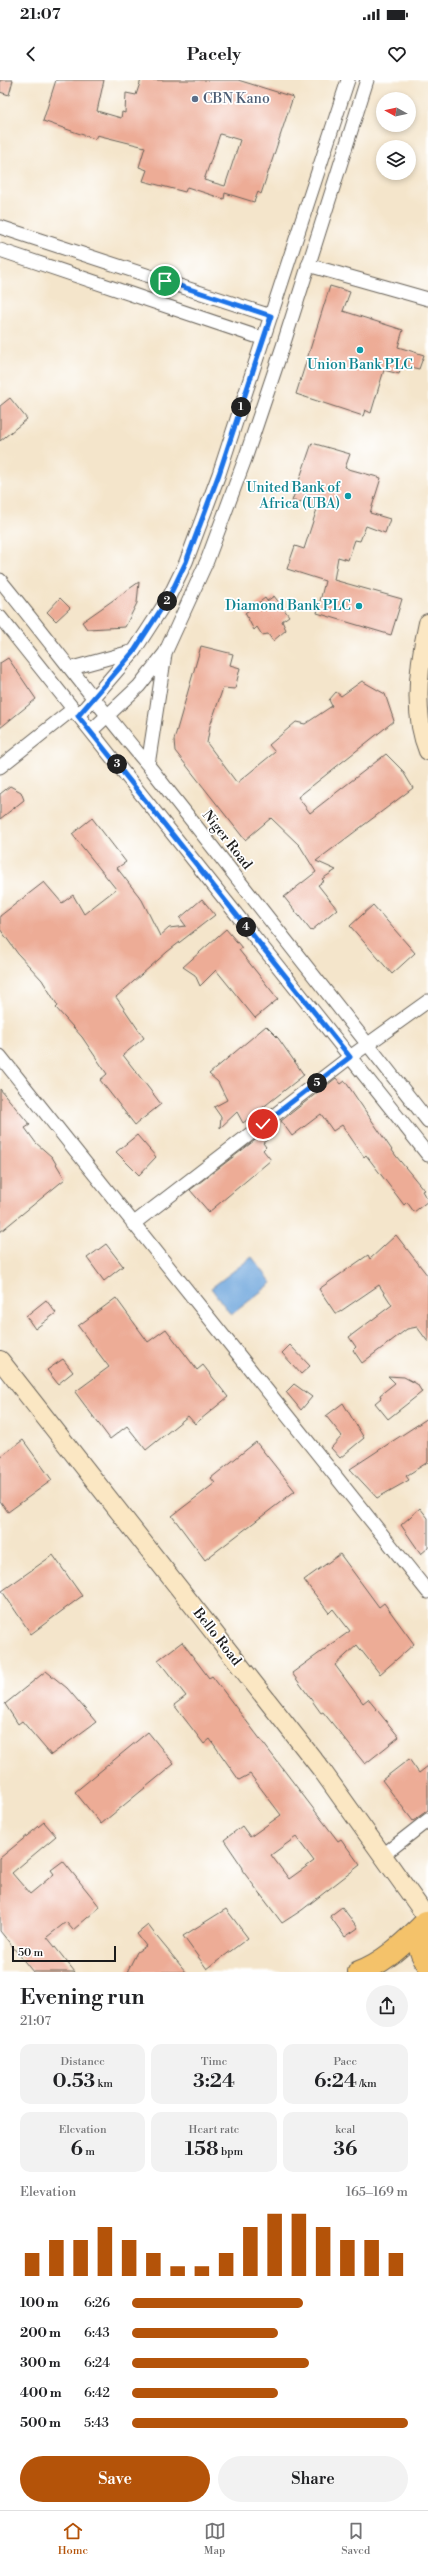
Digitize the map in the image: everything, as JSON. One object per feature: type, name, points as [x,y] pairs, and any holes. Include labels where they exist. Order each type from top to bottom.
[{"type":"highway","points":[[426,1922],[419,1934],[419,1945],[422,1956],[428,1964]]},
{"type":"highway","points":[[359,1972],[373,1967],[393,1953],[426,1922]]},
{"type":"street","points":[[0,767],[94,700],[134,651],[169,597],[186,562],[219,474],[348,80]]},
{"type":"street","points":[[91,731],[139,686],[165,653],[207,561],[245,459],[367,80]]},
{"type":"street","points":[[0,246],[3,228],[271,316]]},
{"type":"street","points":[[0,250],[264,339]]},
{"type":"street","points":[[308,265],[428,299]]},
{"type":"street","name":"Niger Road","points":[[0,580],[72,668],[94,700],[148,764],[428,1121]]},
{"type":"street","points":[[0,617],[428,1155]]},
{"type":"street","points":[[428,623],[419,672],[420,708],[428,751]]},
{"type":"street","points":[[72,668],[134,651]]},
{"type":"street","points":[[148,764],[165,653]]},
{"type":"street","points":[[133,1224],[350,1057],[368,1046],[428,1001]]},
{"type":"street","points":[[0,1056],[428,1592]]},
{"type":"street","name":"Bello Road","points":[[0,1360],[321,1769],[426,1922]]},
{"type":"street","points":[[382,1856],[428,1820]]},
{"type":"water","points":[[252,1257],[272,1283],[231,1315],[211,1288]]},
{"type":"building","points":[[0,80],[13,80],[9,95],[0,92]]},
{"type":"building","points":[[56,80],[104,80],[97,111],[121,118],[122,112],[125,113],[126,93],[136,95],[141,80],[238,80],[293,97],[261,194],[258,192],[254,202],[225,193],[224,199],[187,187],[185,192],[143,181],[147,170],[139,167],[145,147],[97,135],[95,139],[43,121]],"holes":[[[220,134],[240,140],[225,186],[204,180]]]},
{"type":"building","name":"Union Bank PLC","points":[[330,286],[350,292],[343,311],[403,330],[398,347],[424,355],[419,369],[402,365],[399,374],[384,370],[371,413],[365,410],[363,416],[296,394]]},
{"type":"building","points":[[10,398],[27,419],[0,441],[0,406]]},
{"type":"building","points":[[312,443],[350,454],[345,468],[381,478],[370,513],[390,519],[385,533],[366,526],[360,541],[355,540],[348,560],[338,557],[334,580],[402,599],[391,635],[317,613],[325,581],[287,569],[295,546],[304,549],[317,509],[306,506],[307,502],[292,501]]},
{"type":"building","points":[[139,582],[137,603],[125,627],[87,629],[82,622]]},
{"type":"building","points":[[274,596],[289,616],[282,621],[286,630],[273,641],[268,634],[262,635],[257,627],[254,630],[245,613],[265,598],[267,601]]},
{"type":"building","points":[[60,598],[70,608],[56,621],[47,612]]},
{"type":"building","points":[[201,646],[233,654],[230,665],[240,668],[235,689],[223,688],[210,726],[207,743],[237,783],[275,752],[269,745],[296,722],[305,724],[332,706],[329,700],[336,692],[341,696],[362,681],[385,694],[394,721],[298,797],[310,813],[386,754],[402,770],[413,788],[316,861],[336,870],[322,879],[324,881],[318,885],[337,909],[311,931],[284,897],[316,872],[300,846],[271,818],[245,840],[175,751],[174,740]]},
{"type":"building","points":[[8,658],[36,699],[0,728],[0,663]]},
{"type":"building","points":[[10,786],[21,792],[24,800],[0,819],[0,794]]},
{"type":"building","points":[[92,818],[126,862],[117,868],[142,900],[160,936],[169,928],[186,926],[180,918],[202,899],[215,915],[167,952],[116,997],[144,1038],[123,1055],[161,1104],[135,1125],[100,1080],[107,1074],[82,1037],[56,1008],[58,1006],[42,980],[18,954],[0,929],[0,916],[44,882],[62,903],[73,895],[84,914],[116,889],[72,834]]},
{"type":"building","points":[[373,905],[415,953],[392,974],[350,926]]},
{"type":"building","points":[[226,929],[242,948],[239,950],[278,999],[255,1018],[216,970],[200,986],[195,975],[183,967]]},
{"type":"building","points":[[266,1026],[278,1038],[304,1075],[243,1123],[237,1112],[220,1128],[221,1117],[214,1107],[227,1100],[218,1082],[209,1074]]},
{"type":"building","points":[[336,1078],[341,1084],[345,1081],[396,1156],[424,1190],[422,1191],[428,1201],[414,1212],[407,1202],[404,1205],[366,1155],[364,1157],[342,1125],[333,1131],[321,1114],[292,1136],[281,1121]]},
{"type":"building","points":[[0,1089],[30,1125],[25,1128],[36,1143],[52,1157],[65,1179],[0,1232]]},
{"type":"building","points":[[263,1134],[267,1140],[263,1143],[266,1147],[263,1150],[271,1160],[209,1212],[190,1190]]},
{"type":"building","points":[[137,1135],[156,1157],[139,1175],[116,1152]]},
{"type":"building","points":[[396,1235],[428,1276],[428,1342],[417,1327],[407,1329],[362,1363],[353,1350],[356,1347],[349,1337],[392,1305],[379,1285],[338,1313],[335,1313],[319,1289],[368,1255],[370,1259]]},
{"type":"building","points":[[106,1244],[123,1266],[104,1281],[87,1258]]},
{"type":"building","points":[[116,1298],[148,1342],[166,1329],[197,1370],[203,1365],[228,1397],[195,1424],[188,1416],[146,1450],[127,1426],[110,1439],[75,1392],[109,1367],[78,1326]]},
{"type":"building","points":[[46,1300],[56,1313],[35,1329],[26,1316]]},
{"type":"building","points":[[290,1345],[310,1366],[301,1374],[282,1353]]},
{"type":"building","points":[[63,1359],[73,1372],[58,1384],[47,1370]]},
{"type":"building","points":[[388,1376],[404,1377],[417,1384],[422,1392],[388,1419],[375,1403],[381,1398],[380,1395],[395,1383]]},
{"type":"building","points":[[294,1384],[312,1397],[301,1410],[286,1392]]},
{"type":"building","points":[[343,1403],[364,1438],[340,1458],[331,1448],[342,1436],[326,1416]]},
{"type":"building","points":[[428,1418],[428,1462],[406,1476],[409,1480],[377,1498],[350,1469]]},
{"type":"building","points":[[23,1440],[52,1480],[8,1512],[0,1501],[0,1457]]},
{"type":"building","points":[[256,1442],[295,1491],[205,1560],[172,1516],[215,1483],[211,1478]]},
{"type":"building","points":[[420,1508],[428,1518],[428,1548],[421,1554],[401,1525]]},
{"type":"building","points":[[340,1554],[379,1607],[384,1603],[414,1644],[380,1674],[357,1645],[335,1665],[363,1703],[368,1699],[399,1737],[365,1764],[323,1712],[321,1713],[292,1673],[350,1631],[333,1609],[329,1613],[304,1580]]},
{"type":"building","points":[[53,1555],[82,1596],[31,1634],[2,1591]]},
{"type":"building","points":[[182,1642],[209,1678],[212,1676],[338,1841],[341,1839],[360,1865],[302,1910],[282,1923],[242,1870],[243,1868],[224,1840],[242,1826],[250,1837],[281,1815],[250,1774],[239,1780],[210,1739],[204,1744],[174,1705],[186,1696],[158,1660]],"holes":[[[296,1837],[314,1861],[289,1879],[271,1855]]]},
{"type":"building","points":[[46,1671],[67,1688],[96,1722],[51,1755],[22,1721],[18,1724],[5,1704]]},
{"type":"building","points":[[148,1732],[174,1764],[101,1824],[75,1792]]},
{"type":"building","points":[[409,1759],[419,1773],[428,1766],[428,1810],[413,1821],[382,1780]]},
{"type":"building","points":[[44,1822],[56,1836],[12,1873],[30,1894],[54,1874],[51,1870],[63,1861],[100,1907],[73,1930],[66,1922],[47,1937],[75,1972],[33,1972],[0,1931],[0,1858]]},
{"type":"building","points":[[342,1907],[358,1928],[345,1937],[330,1916]]},
{"type":"building","points":[[226,1909],[248,1938],[207,1969],[183,1936]]},
{"type":"building","points":[[148,1925],[186,1972],[127,1972],[137,1952],[146,1946],[137,1934]]},
{"type":"place","name":"CBN Kano","points":[[195,99]]},
{"type":"place","name":"Union Bank PLC","points":[[360,350]]},
{"type":"place","name":"United Bank of Africa (UBA)","points":[[348,496]]},
{"type":"place","name":"Diamond Bank PLC","points":[[359,606]]},
{"type":"route","points":[[165,281],[271,316],[219,474],[186,562],[169,597],[134,651],[94,700],[78,716],[350,1057],[263,1124]]}]
